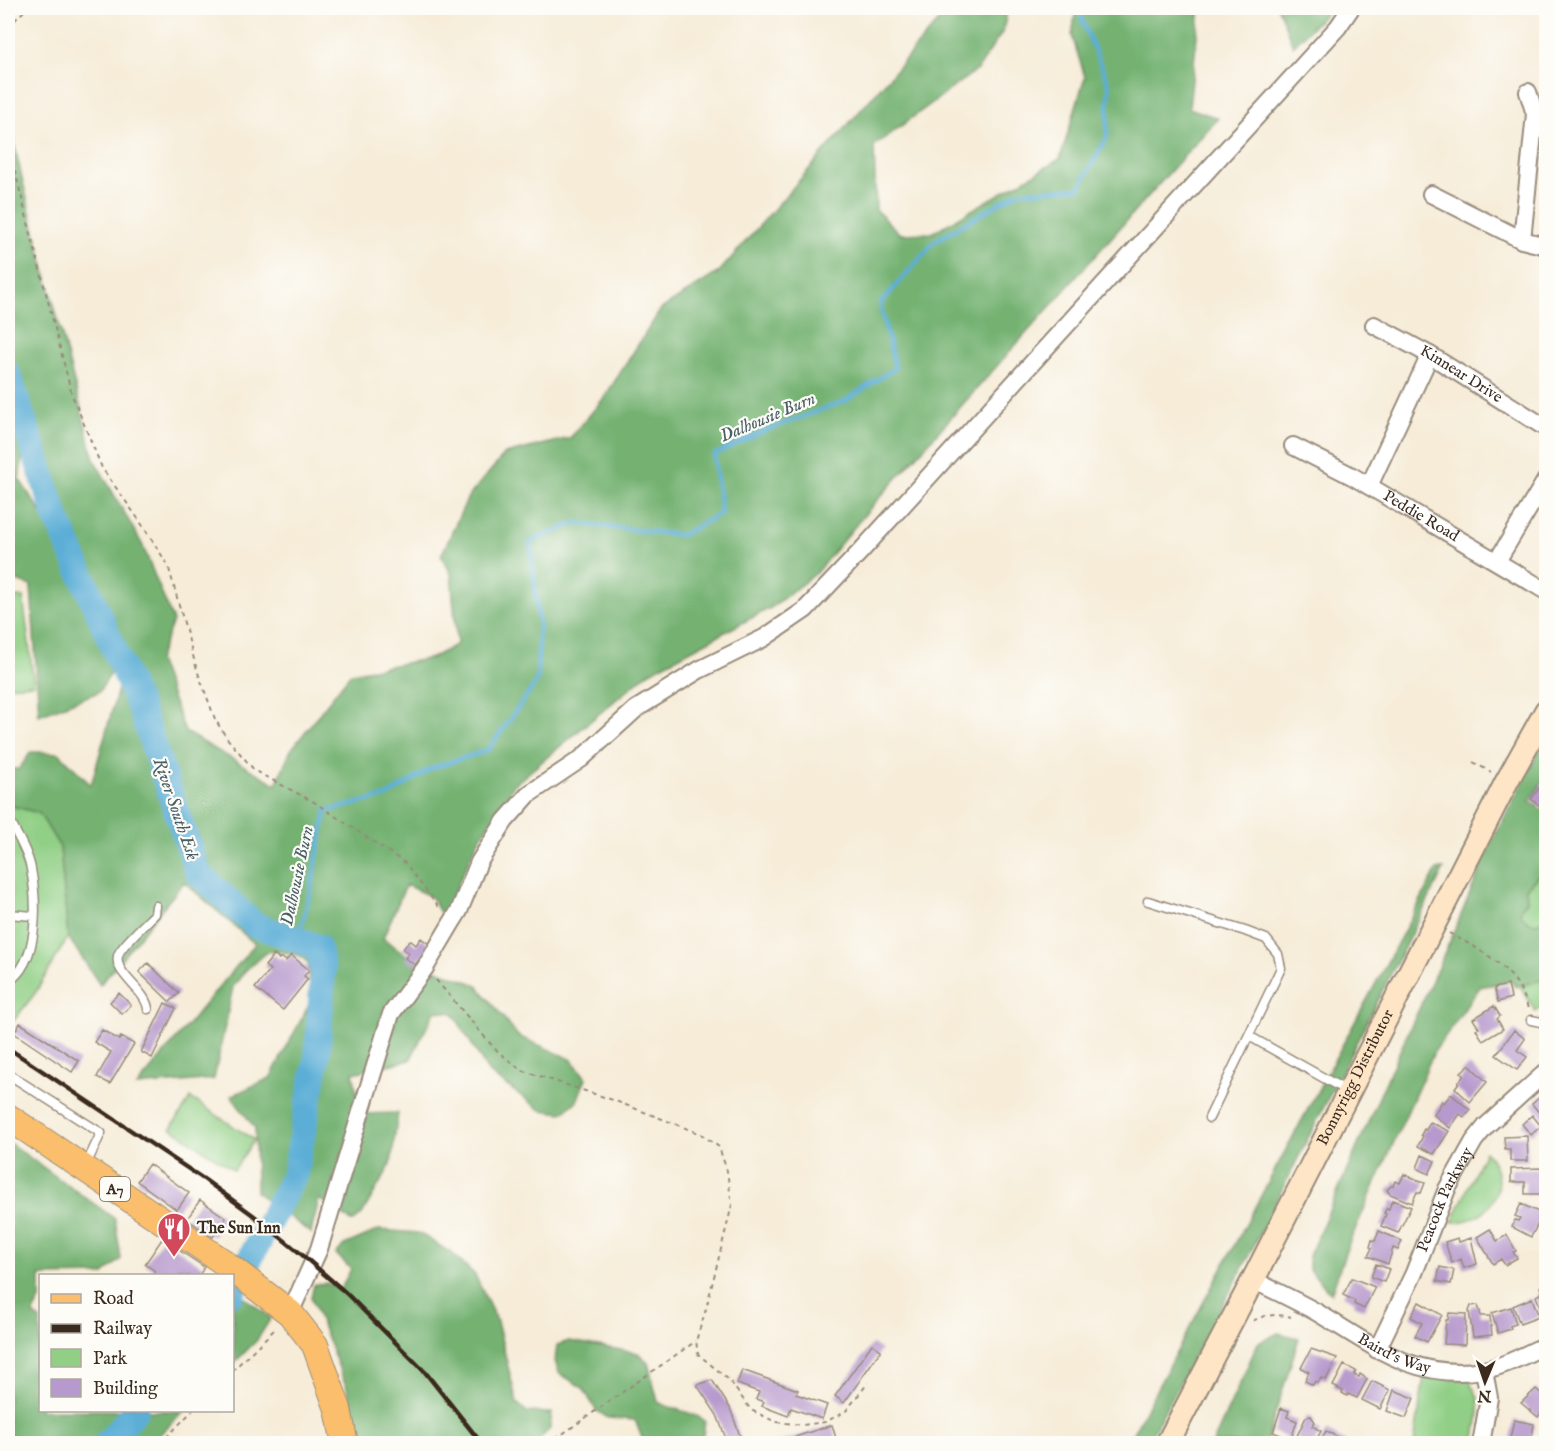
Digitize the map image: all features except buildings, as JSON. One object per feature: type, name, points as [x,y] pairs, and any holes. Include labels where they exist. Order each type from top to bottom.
[{"type":"main road","name":"Bonnyrigg Distributor","points":[[1176,1439],[1253,1280],[1433,924],[1546,711]]},
{"type":"main road","name":"A7","points":[[8,1117],[222,1261],[290,1313],[315,1345],[338,1408],[345,1443]]},
{"type":"street","points":[[290,1313],[319,1249],[391,1014],[425,968],[459,911],[478,862],[505,821],[529,794],[581,759],[636,709],[699,670],[764,638],[805,610],[1338,27],[1351,8]]},
{"type":"street","points":[[1522,240],[1535,114],[1528,92]]},
{"type":"street","points":[[1431,194],[1522,240],[1546,246]]},
{"type":"street","name":"Kinnear Drive","points":[[1374,325],[1430,355],[1546,428]]},
{"type":"street","points":[[1369,486],[1430,355]]},
{"type":"street","name":"Peddie Road","points":[[1293,446],[1369,486],[1546,591]]},
{"type":"street","points":[[1497,561],[1546,480]]},
{"type":"street","name":"Peacock Parkway","points":[[1377,1350],[1414,1273],[1447,1189],[1463,1158],[1486,1126],[1546,1072]]},
{"type":"street","name":"Baird's Way","points":[[1253,1280],[1308,1307],[1377,1350],[1415,1366],[1439,1371],[1484,1370],[1546,1345]]},
{"type":"street","points":[[1481,1443],[1489,1398],[1484,1370]]},
{"type":"lane","points":[[8,818],[31,867],[34,916],[32,947],[16,976],[8,982]]},
{"type":"lane","points":[[8,838],[15,830]]},
{"type":"lane","points":[[1148,900],[1266,939],[1278,954],[1281,968],[1209,1118]]},
{"type":"lane","points":[[147,1009],[147,1001],[122,972],[118,962],[118,953],[155,914],[156,906]]},
{"type":"lane","points":[[8,914],[34,916]]},
{"type":"lane","points":[[1531,1020],[1546,1023]]},
{"type":"lane","points":[[1249,1036],[1348,1092]]},
{"type":"lane","points":[[8,1074],[101,1133],[84,1168]]},
{"type":"path","points":[[8,27],[27,8]]},
{"type":"path","points":[[8,144],[72,395],[102,468],[168,565],[197,670],[215,718],[226,736],[255,771],[314,802],[405,863],[451,924]]},
{"type":"path","points":[[1433,924],[1486,953],[1506,969],[1525,997],[1531,1020]]},
{"type":"path","points":[[425,968],[495,1049],[521,1070],[613,1100],[701,1134],[719,1147],[727,1171],[732,1205],[696,1341],[698,1354],[729,1380],[751,1410],[776,1422],[803,1425],[825,1422],[845,1412],[868,1383]]},
{"type":"path","points":[[234,1369],[290,1313]]},
{"type":"path","points":[[1252,1322],[1259,1317],[1282,1315],[1293,1317]]},
{"type":"path","points":[[549,1443],[696,1341]]},
{"type":"path","points":[[160,1443],[191,1412]]},
{"type":"path","points":[[1176,1439],[1200,1443]]},
{"type":"green space","points":[[950,8],[1008,8],[1003,31],[978,69],[874,146],[876,210],[900,234],[932,233],[1060,159],[1085,77],[1072,36],[1076,8],[1200,8],[1189,108],[1218,118],[866,513],[816,573],[772,607],[648,673],[514,785],[477,843],[443,917],[430,896],[406,885],[383,938],[416,962],[477,985],[518,1036],[571,1059],[586,1078],[577,1101],[562,1113],[541,1110],[489,1073],[453,1013],[435,1011],[410,1060],[353,1073],[361,1114],[398,1113],[391,1164],[362,1214],[353,1222],[319,1199],[311,1233],[256,1192],[255,1128],[231,1096],[270,1078],[311,1001],[308,963],[301,956],[274,950],[265,953],[245,971],[233,987],[214,1079],[137,1086],[255,944],[184,882],[100,985],[68,937],[60,847],[39,813],[8,805],[8,769],[19,769],[31,752],[59,753],[91,785],[123,671],[69,542],[27,432],[19,479],[53,530],[117,664],[99,692],[39,715],[31,586],[8,578],[8,541],[13,526],[8,490],[8,70],[12,135],[94,459],[142,544],[173,621],[158,660],[185,732],[276,784],[291,750],[351,673],[432,658],[457,644],[451,573],[441,556],[468,497],[505,454],[570,438],[604,398],[661,309],[719,272]]},
{"type":"green space","points":[[1278,8],[1331,8],[1293,46]]},
{"type":"green space","points":[[23,597],[34,684],[8,686],[8,598]]},
{"type":"green space","points":[[1546,738],[1546,776],[1530,801],[1546,813],[1546,868],[1526,888],[1527,901],[1521,908],[1521,915],[1529,922],[1537,923],[1546,917],[1546,979],[1515,987],[1511,981],[1480,987],[1434,1052],[1347,1248],[1331,1294],[1309,1269],[1309,1256],[1451,939],[1490,845]]},
{"type":"green space","points":[[8,805],[40,813],[60,847],[68,937],[36,992],[8,1028]]},
{"type":"green space","points":[[1546,868],[1546,917],[1537,924],[1529,922],[1521,915],[1521,908],[1527,901],[1526,889]]},
{"type":"green space","points":[[1444,869],[1238,1277],[1147,1443],[1127,1444],[1437,870]]},
{"type":"green space","points":[[1546,979],[1546,1003],[1536,1012],[1520,986]]},
{"type":"green space","points":[[191,1098],[254,1140],[234,1170],[171,1128]]},
{"type":"green space","points":[[8,1142],[115,1219],[121,1259],[104,1274],[39,1274],[39,1302],[33,1313],[39,1318],[39,1412],[183,1412],[151,1443],[8,1443]]},
{"type":"green space","points":[[1485,1151],[1497,1175],[1494,1198],[1478,1216],[1452,1222]]},
{"type":"green space","points":[[379,1230],[419,1233],[453,1254],[475,1275],[497,1322],[517,1403],[527,1412],[552,1413],[550,1429],[535,1443],[357,1443],[348,1391],[311,1297],[314,1285],[327,1283],[340,1290],[351,1269],[336,1254],[344,1245]]},
{"type":"green space","points":[[234,1290],[271,1318],[257,1340],[234,1363]]},
{"type":"green space","points":[[1278,1333],[1299,1338],[1266,1443],[1213,1443],[1258,1343]]},
{"type":"green space","points":[[569,1341],[638,1353],[648,1363],[658,1402],[705,1421],[702,1443],[644,1443],[635,1420],[608,1418],[596,1410],[583,1388],[559,1373],[555,1361],[557,1345]]},
{"type":"green space","points":[[1424,1376],[1471,1379],[1479,1405],[1474,1443],[1414,1444]]},
{"type":"waterway","name":"Dalhousie Burn","points":[[298,940],[311,889],[326,811],[387,796],[432,768],[488,750],[537,681],[539,624],[530,542],[575,523],[682,535],[721,513],[714,455],[759,433],[845,401],[895,368],[880,304],[935,241],[1018,192],[1079,188],[1107,137],[1109,85],[1082,20],[1080,8]]},
{"type":"waterway","name":"River South Esk","points":[[8,374],[56,516],[140,708],[198,873],[255,925],[318,947],[323,971],[317,1058],[295,1173],[234,1289]]},
{"type":"waterway","name":"River South Esk","points":[[106,1444],[134,1412]]},
{"type":"railway","points":[[8,1048],[205,1180],[300,1253],[346,1293],[425,1372],[482,1444]]},
{"type":"place","name":"The Sun Inn","points":[[174,1258]]}]
